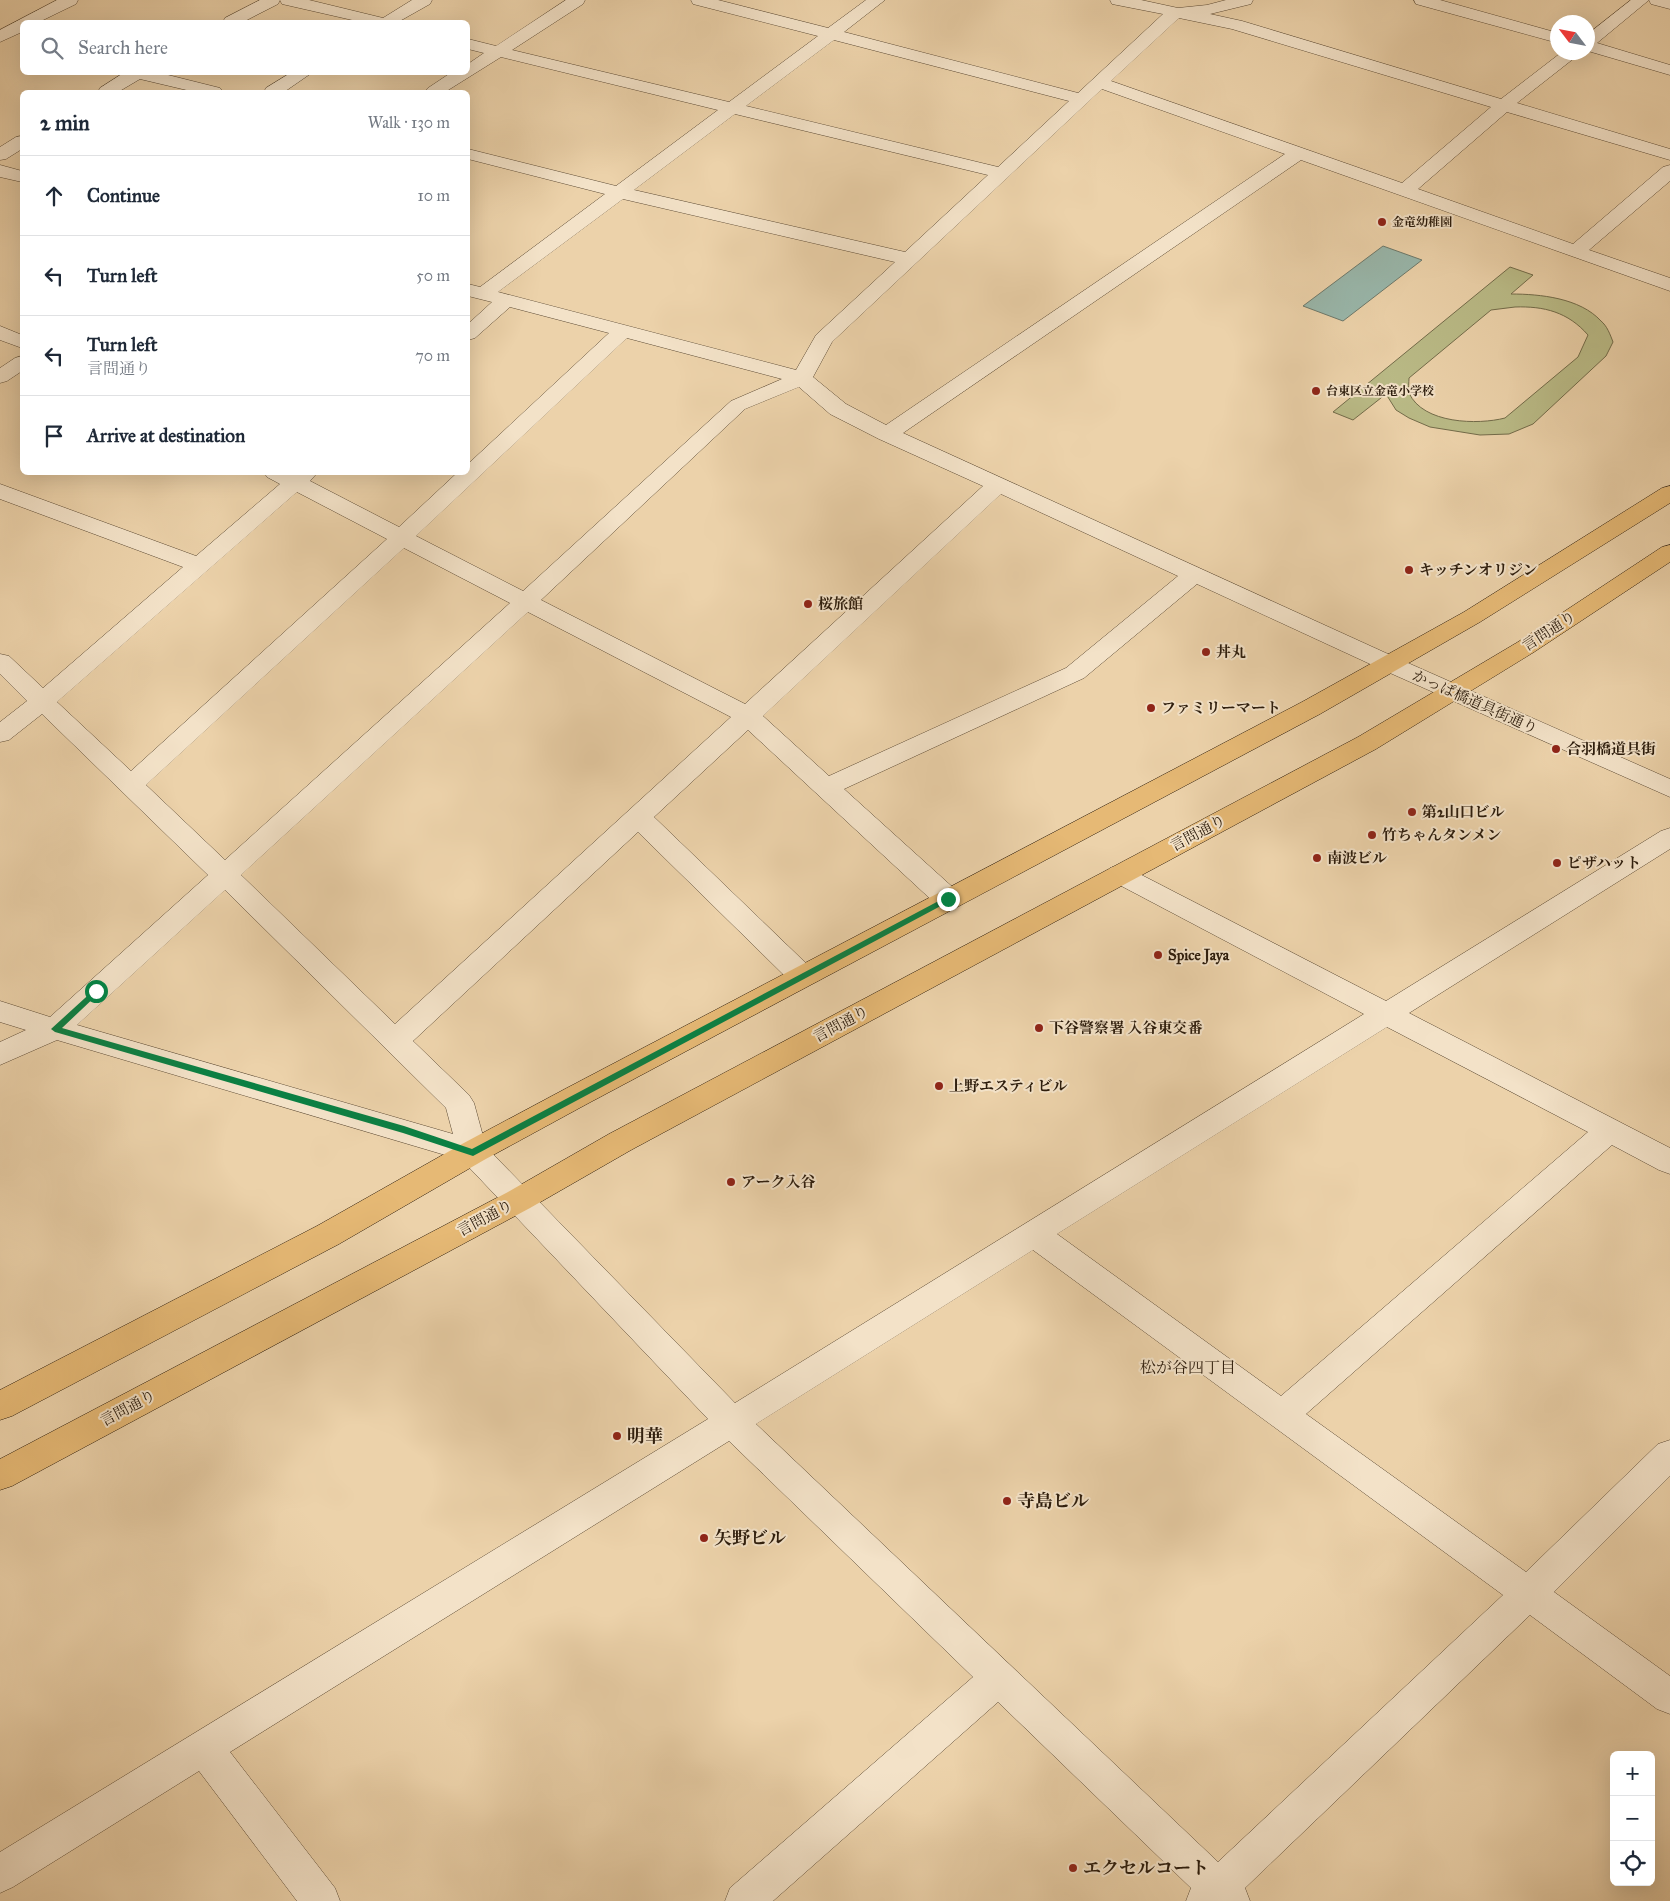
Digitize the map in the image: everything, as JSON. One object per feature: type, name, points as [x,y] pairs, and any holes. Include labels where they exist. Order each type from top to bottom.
[{"type":"main road","points":[[0,1406],[328,1236],[473,1152],[1311,708],[1472,617],[1670,493]]},
{"type":"main road","name":"言問通り","points":[[0,1476],[519,1200],[620,1142],[1367,743],[1453,692],[1670,552]]},
{"type":"street","points":[[31,20],[70,0]]},
{"type":"street","points":[[235,20],[272,0]]},
{"type":"street","points":[[288,0],[372,20]]},
{"type":"street","points":[[390,20],[424,0]]},
{"type":"street","points":[[470,69],[577,0]]},
{"type":"street","points":[[699,0],[1081,99]]},
{"type":"street","points":[[475,292],[620,192],[877,0]]},
{"type":"street","points":[[1118,0],[1236,25],[1505,104],[1670,155]]},
{"type":"street","points":[[1156,0],[1174,13]]},
{"type":"street","points":[[0,1054],[55,1029],[525,602],[738,405],[802,378],[823,339],[1174,13],[1208,10],[1245,0]]},
{"type":"street","points":[[1422,0],[1550,36]]},
{"type":"street","points":[[1595,36],[1640,0]]},
{"type":"street","points":[[1657,0],[1670,4]]},
{"type":"street","points":[[470,44],[1001,173]]},
{"type":"street","points":[[1595,48],[1670,70]]},
{"type":"street","points":[[1404,191],[1505,104],[1563,60]]},
{"type":"street","points":[[109,90],[134,75]]},
{"type":"street","points":[[145,75],[206,90]]},
{"type":"street","points":[[275,90],[300,75]]},
{"type":"street","points":[[437,90],[461,75]]},
{"type":"street","points":[[1099,82],[1670,285]]},
{"type":"street","points":[[0,155],[20,142]]},
{"type":"street","points":[[470,154],[620,192],[908,259]]},
{"type":"street","points":[[887,434],[1299,154]]},
{"type":"street","points":[[0,171],[20,176]]},
{"type":"street","points":[[1575,252],[1670,171]]},
{"type":"street","points":[[475,292],[802,378]]},
{"type":"street","points":[[470,332],[506,300]]},
{"type":"street","points":[[470,474],[623,331]]},
{"type":"street","points":[[0,332],[20,341]]},
{"type":"street","points":[[0,377],[20,363]]},
{"type":"street","name":"かっぱ橋道具街通り","points":[[802,378],[838,409],[887,434],[1390,664],[1670,789]]},
{"type":"street","points":[[131,785],[469,475]]},
{"type":"street","points":[[0,734],[43,701],[199,565],[292,476],[401,538],[748,716],[948,899]]},
{"type":"street","points":[[395,1041],[998,485]]},
{"type":"street","points":[[0,491],[199,565]]},
{"type":"street","points":[[826,787],[1075,673],[1195,574]]},
{"type":"street","points":[[0,661],[224,874],[459,1103],[473,1152],[732,1422],[999,1678],[1217,1897],[1670,1454]]},
{"type":"street","points":[[638,817],[802,976]]},
{"type":"street","points":[[0,1874],[732,1422],[1670,837]]},
{"type":"street","points":[[1119,874],[1670,1162]]},
{"type":"street","points":[[0,1010],[55,1029],[404,1130],[473,1152]]},
{"type":"street","points":[[1282,1415],[1610,1130]]},
{"type":"street","points":[[1034,1234],[1670,1697]]},
{"type":"street","points":[[744,1901],[999,1678]]},
{"type":"street","points":[[204,1748],[321,1901]]},
{"type":"green space","points":[[1510,267],[1533,275],[1511,294],[1547,296],[1582,307],[1603,323],[1613,342],[1606,356],[1533,424],[1509,434],[1480,435],[1430,427],[1396,410],[1386,394],[1353,420],[1333,412]],"holes":[[[1526,307],[1555,312],[1580,327],[1588,335],[1578,357],[1505,418],[1481,421],[1452,420],[1426,411],[1416,403],[1409,393],[1409,378],[1491,310]]]},
{"type":"shaded area","points":[[1383,246],[1422,260],[1343,321],[1303,306]]},
{"type":"place","name":"金竜幼稚園","points":[[1382,222]]},
{"type":"place","name":"台東区立金竜小学校","points":[[1316,391]]},
{"type":"place","name":"キッチンオリジン","points":[[1409,570]]},
{"type":"place","name":"桜旅館","points":[[808,604]]},
{"type":"place","name":"丼丸","points":[[1206,652]]},
{"type":"place","name":"ファミリーマート","points":[[1151,708]]},
{"type":"place","name":"合羽橋道具街","points":[[1556,749]]},
{"type":"place","name":"第2山口ビル","points":[[1412,812]]},
{"type":"place","name":"竹ちゃんタンメン","points":[[1372,835]]},
{"type":"place","name":"南波ビル","points":[[1317,858]]},
{"type":"place","name":"ピザハット","points":[[1557,863]]},
{"type":"place","name":"Spice Jaya","points":[[1158,955]]},
{"type":"place","name":"下谷警察署 入谷東交番","points":[[1039,1028]]},
{"type":"place","name":"上野エスティビル","points":[[939,1086]]},
{"type":"place","name":"アーク入谷","points":[[731,1182]]},
{"type":"place","name":"明華","points":[[617,1436]]},
{"type":"place","name":"寺島ビル","points":[[1007,1501]]},
{"type":"place","name":"矢野ビル","points":[[704,1538]]},
{"type":"place","name":"エクセルコート","points":[[1073,1868]]},
{"type":"district","name":"松が谷四丁目","points":[[1188,1367]]},
{"type":"route","points":[[96,991],[55,1029],[404,1130],[473,1152],[948,899]]}]
